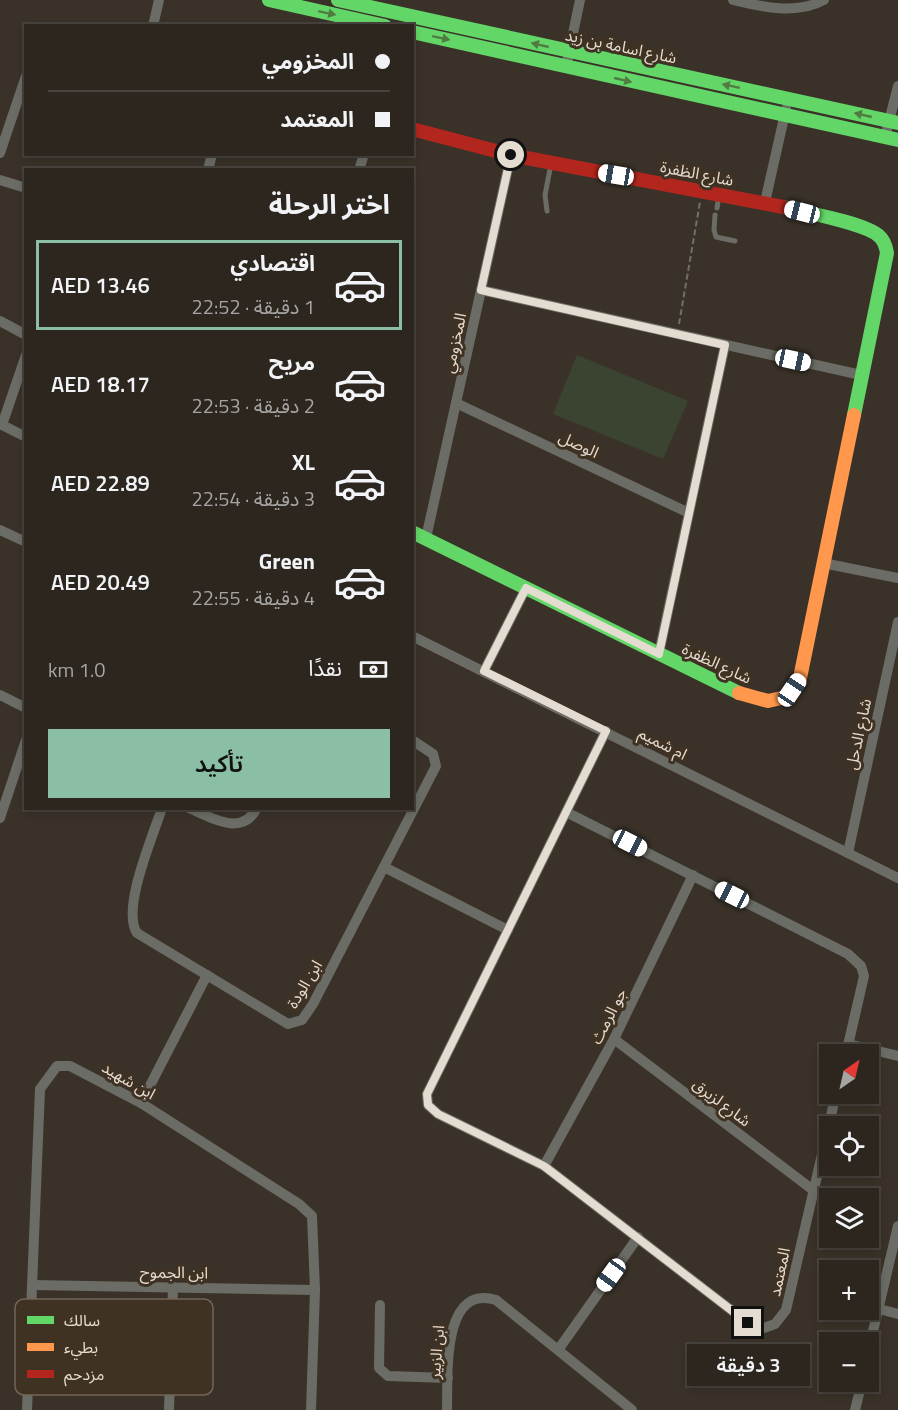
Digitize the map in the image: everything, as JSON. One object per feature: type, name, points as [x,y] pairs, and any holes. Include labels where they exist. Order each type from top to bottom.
[{"type":"street","points":[[153,24],[159,0]]},
{"type":"street","points":[[269,0],[376,24]]},
{"type":"street","name":"شارع اسامة بن زيد","points":[[338,0],[894,122]]},
{"type":"street","points":[[566,67],[580,0]]},
{"type":"street","points":[[733,0],[781,8],[807,7],[824,0]]},
{"type":"street","name":"شارع اسامة بن زيد","points":[[414,32],[892,139]]},
{"type":"street","points":[[0,153],[24,82]]},
{"type":"street","points":[[892,139],[898,86]]},
{"type":"street","points":[[765,202],[788,98]]},
{"type":"street","name":"شارع الظفرة","points":[[414,130],[511,155],[702,191],[717,206],[765,202],[859,226],[879,236],[885,244],[887,253],[800,678],[786,698],[768,701],[745,696],[414,533]]},
{"type":"street","name":"المخزومي","points":[[426,538],[511,155]]},
{"type":"street","points":[[0,180],[24,188]]},
{"type":"street","points":[[481,290],[861,375]]},
{"type":"street","points":[[0,321],[24,333]]},
{"type":"street","points":[[659,654],[725,345]]},
{"type":"street","points":[[24,361],[1,424],[24,436]]},
{"type":"street","name":"الوصل","points":[[456,404],[689,513]]},
{"type":"street","points":[[0,530],[24,541]]},
{"type":"street","points":[[823,563],[898,578]]},
{"type":"street","points":[[484,671],[526,588]]},
{"type":"street","name":"شارع الدحل","points":[[848,853],[898,622]]},
{"type":"street","name":"ام شميم","points":[[414,637],[898,878]]},
{"type":"street","points":[[0,695],[24,707]]},
{"type":"street","name":"المعتمد","points":[[606,731],[427,1094],[428,1105],[438,1114],[544,1166],[748,1323],[761,1329],[775,1324],[786,1310],[834,1104]]},
{"type":"street","name":"ابن الودة","points":[[414,741],[433,754],[436,766],[414,809]]},
{"type":"street","points":[[0,819],[24,746]]},
{"type":"street","name":"ابن الودة","points":[[161,810],[132,905],[132,926],[137,933],[288,1024],[302,1020],[313,1004],[413,810]]},
{"type":"street","points":[[194,810],[223,823],[242,824],[251,819],[256,810]]},
{"type":"street","points":[[567,812],[848,954],[861,966],[864,976],[848,1044]]},
{"type":"street","points":[[384,867],[508,930]]},
{"type":"street","name":"جو الرمث","points":[[544,1166],[614,1039],[693,875]]},
{"type":"street","points":[[141,1103],[207,975]]},
{"type":"street","name":"شارع لزيرق","points":[[614,1039],[813,1190]]},
{"type":"street","points":[[879,1053],[898,1056]]},
{"type":"street","name":"ابن شهيد","points":[[31,1299],[40,1089],[57,1066],[70,1066],[141,1103],[299,1204],[312,1216],[315,1290],[311,1410]]},
{"type":"street","points":[[898,1226],[879,1309],[898,1314]]},
{"type":"street","points":[[558,1350],[638,1237]]},
{"type":"street","name":"ابن الجموح","points":[[32,1285],[315,1290]]},
{"type":"street","points":[[173,1287],[173,1299]]},
{"type":"street","name":"ابن الزبير","points":[[447,1410],[454,1319],[468,1302],[482,1297],[496,1300],[632,1410]]},
{"type":"street","points":[[380,1305],[379,1368],[382,1373],[388,1376],[448,1378]]},
{"type":"street","points":[[855,1410],[859,1392]]},
{"type":"street","name":"ابن شهيد","points":[[27,1410],[28,1395]]},
{"type":"street","points":[[169,1395],[169,1410]]},
{"type":"lane","points":[[547,211],[545,195],[552,163]]},
{"type":"lane","points":[[717,206],[714,230],[716,237],[735,241]]},
{"type":"path","points":[[677,334],[702,191]]},
{"type":"green space","points":[[577,355],[688,401],[663,459],[553,414]]},
{"type":"traffic: fast","points":[[269,0],[376,24]]},
{"type":"traffic: fast","points":[[338,0],[898,123]]},
{"type":"traffic: fast","points":[[414,32],[898,140]]},
{"type":"traffic: fast","points":[[783,207],[834,218],[872,231],[879,236],[885,246],[887,253],[854,415]]},
{"type":"traffic: fast","points":[[414,533],[739,693]]},
{"type":"traffic: slow","points":[[739,693],[768,701],[786,697],[800,678],[854,415]]},
{"type":"traffic: jam","points":[[414,130],[511,155],[783,207]]},
{"type":"route","points":[[511,155],[481,290],[725,345],[659,654],[526,588],[484,671],[606,731],[427,1094],[428,1105],[438,1114],[544,1166],[748,1323]]}]
